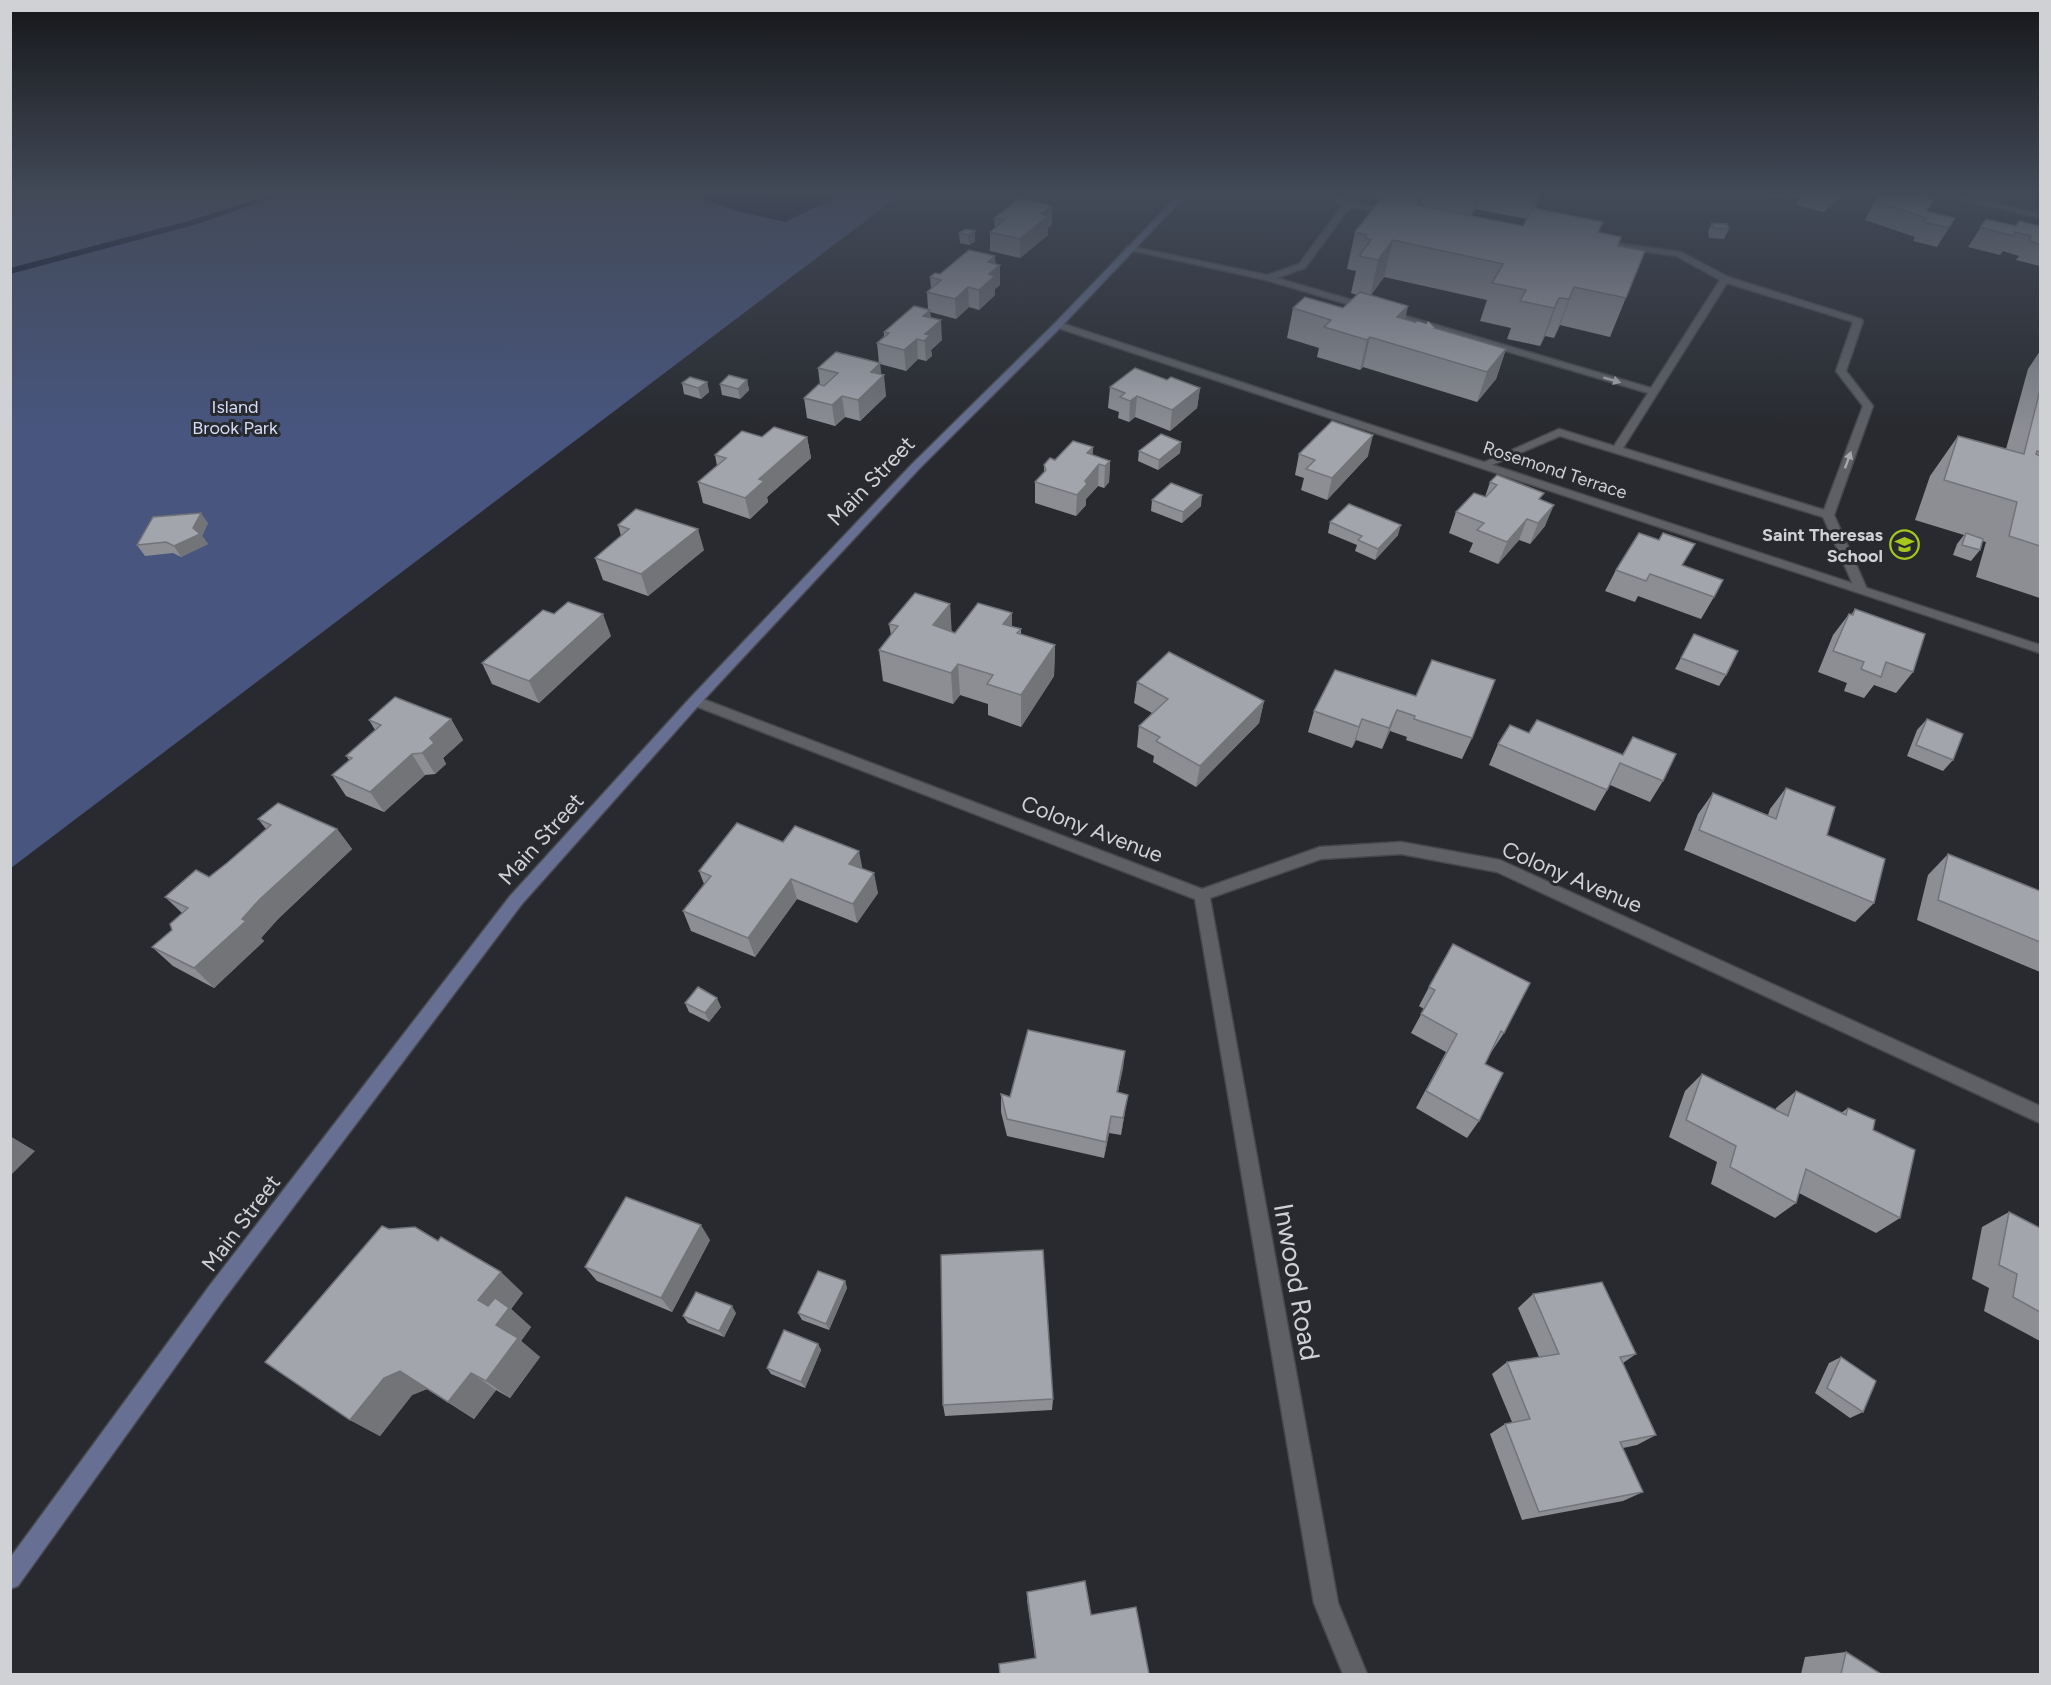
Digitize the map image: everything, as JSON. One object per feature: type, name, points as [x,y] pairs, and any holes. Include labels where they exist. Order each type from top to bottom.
[{"type":"main road","name":"Main Street","points":[[10,1578],[217,1292],[516,900],[695,701],[916,466],[1058,325],[1107,273]]},
{"type":"street","points":[[1242,273],[1268,278],[1654,392]]},
{"type":"street","points":[[1268,278],[1283,273]]},
{"type":"street","points":[[1713,273],[1725,279],[1858,321],[1840,371],[1868,406],[1828,515],[1861,589]]},
{"type":"street","points":[[1617,450],[1725,279]]},
{"type":"street","name":"Rosemond Terrace","points":[[1058,325],[2040,649]]},
{"type":"street","points":[[1483,465],[1559,432],[1828,515]]},
{"type":"street","name":"Colony Avenue","points":[[695,701],[1202,895],[1320,853],[1401,848],[1500,866],[2040,1115]]},
{"type":"street","name":"Inwood Road","points":[[1202,895],[1326,1603],[1355,1674]]},
{"type":"green space","name":"Island Brook Park","points":[[11,273],[797,273],[11,868]]},
{"type":"building","points":[[935,273],[991,273],[989,274],[995,276],[979,290],[968,287],[955,299],[927,292],[941,280],[930,277]]},
{"type":"building","points":[[1498,273],[1636,273],[1626,298],[1574,287],[1569,299],[1559,298],[1554,308],[1520,301],[1526,290],[1492,283]]},
{"type":"building","points":[[1360,292],[1408,306],[1397,317],[1506,349],[1487,372],[1370,337],[1367,340],[1324,327],[1331,320],[1293,308],[1305,297],[1343,308]]},
{"type":"building","points":[[914,306],[930,310],[923,316],[941,320],[925,334],[930,335],[924,341],[917,339],[904,350],[877,343],[889,333],[884,332]]},
{"type":"building","points":[[836,352],[880,363],[871,372],[884,375],[858,400],[842,396],[832,405],[804,398],[819,384],[824,386],[838,373],[818,368]]},
{"type":"building","points":[[1135,368],[1167,380],[1171,377],[1200,388],[1172,410],[1137,396],[1130,401],[1120,397],[1125,393],[1110,387]]},
{"type":"building","points":[[729,375],[747,380],[738,389],[720,384]]},
{"type":"building","points":[[690,377],[707,382],[698,388],[682,383]]},
{"type":"building","points":[[2040,390],[2040,452],[2037,451],[2036,454],[2040,456],[2040,546],[2009,536],[2017,502],[1944,480],[1958,436],[2024,454]]},
{"type":"building","points":[[1332,421],[1373,435],[1332,478],[1306,469],[1315,460],[1299,454]]},
{"type":"building","points":[[774,427],[807,437],[759,479],[764,481],[745,498],[698,482],[726,458],[715,455],[742,431],[762,437]]},
{"type":"building","points":[[1161,434],[1181,442],[1159,460],[1139,451]]},
{"type":"building","points":[[1073,441],[1093,447],[1087,453],[1110,461],[1105,466],[1099,464],[1077,495],[1035,482],[1046,470],[1044,465],[1050,458],[1055,460]]},
{"type":"building","points":[[1497,475],[1544,493],[1539,499],[1554,505],[1538,523],[1527,519],[1507,542],[1477,530],[1484,523],[1456,512],[1474,493],[1486,497],[1497,485],[1490,482]]},
{"type":"building","points":[[1171,483],[1202,495],[1183,512],[1152,500]]},
{"type":"building","points":[[1349,504],[1401,525],[1378,549],[1358,540],[1362,536],[1330,522]]},
{"type":"building","points":[[636,509],[698,529],[641,574],[595,558],[629,529],[618,525]]},
{"type":"building","points":[[201,513],[193,528],[200,534],[174,546],[166,542],[137,545],[153,517]]},
{"type":"building","points":[[1639,533],[1659,540],[1663,533],[1695,544],[1682,565],[1723,580],[1714,597],[1650,574],[1646,581],[1616,570]]},
{"type":"building","points":[[1966,533],[1983,539],[1980,550],[1962,545]]},
{"type":"building","points":[[915,593],[950,604],[933,625],[955,633],[978,603],[1012,613],[1003,624],[1021,629],[1017,633],[1055,645],[1021,695],[987,684],[993,675],[958,664],[951,673],[879,650],[898,626],[889,624]]},
{"type":"building","points":[[568,602],[603,614],[529,681],[482,663],[543,610],[554,614]]},
{"type":"building","points":[[1855,609],[1925,634],[1913,672],[1886,662],[1881,677],[1861,669],[1864,662],[1833,651],[1849,614],[1853,615]]},
{"type":"building","points":[[1694,634],[1738,651],[1726,675],[1681,658]]},
{"type":"building","points":[[1169,652],[1264,701],[1200,766],[1156,741],[1160,737],[1139,726],[1168,699],[1137,682]]},
{"type":"building","points":[[1432,660],[1495,680],[1472,738],[1414,719],[1415,716],[1397,710],[1389,728],[1362,719],[1359,727],[1314,711],[1335,670],[1416,696]]},
{"type":"building","points":[[395,697],[451,719],[430,738],[434,743],[422,753],[412,754],[370,792],[332,775],[352,758],[346,756],[381,725],[369,720]]},
{"type":"building","points":[[1927,719],[1963,734],[1953,760],[1916,745]]},
{"type":"building","points":[[1537,720],[1623,755],[1633,737],[1676,754],[1663,781],[1620,763],[1607,790],[1498,744],[1510,725],[1529,733]]},
{"type":"building","points":[[1786,788],[1835,807],[1827,835],[1885,859],[1874,903],[1699,830],[1713,793],[1776,819]]},
{"type":"building","points":[[278,803],[337,829],[260,899],[242,919],[246,921],[194,968],[152,947],[172,930],[170,924],[188,908],[165,897],[196,870],[209,877],[227,863],[271,825],[258,819]]},
{"type":"building","points":[[737,823],[783,842],[795,826],[859,851],[849,864],[874,873],[853,904],[791,879],[748,938],[683,911],[711,876],[699,871]]},
{"type":"building","points":[[1948,854],[2040,891],[2040,942],[1938,900]]},
{"type":"building","points":[[1453,944],[1530,983],[1504,1033],[1501,1031],[1485,1064],[1503,1073],[1479,1121],[1426,1091],[1457,1034],[1421,1014],[1435,990],[1429,987]]},
{"type":"building","points":[[698,987],[717,998],[705,1013],[685,1003]]},
{"type":"building","points":[[1028,1030],[1125,1051],[1117,1092],[1128,1095],[1123,1118],[1111,1116],[1106,1142],[1007,1119],[1001,1094],[1010,1097]]},
{"type":"building","points":[[1702,1074],[1788,1116],[1796,1091],[1846,1115],[1848,1108],[1875,1120],[1873,1130],[1915,1150],[1900,1218],[1806,1169],[1796,1203],[1730,1167],[1736,1146],[1686,1120]]},
{"type":"building","points":[[626,1197],[701,1225],[661,1298],[585,1267]]},
{"type":"building","points":[[2009,1212],[2040,1228],[2040,1312],[2013,1297],[2017,1274],[1999,1265]]},
{"type":"building","points":[[382,1226],[389,1229],[415,1227],[438,1241],[441,1237],[501,1272],[478,1300],[488,1306],[495,1298],[509,1308],[496,1325],[518,1338],[486,1381],[471,1373],[448,1402],[400,1371],[384,1378],[350,1420],[265,1362]]},
{"type":"building","points":[[1043,1250],[1053,1399],[943,1405],[941,1255]]},
{"type":"building","points":[[818,1271],[845,1281],[826,1324],[798,1313]]},
{"type":"building","points":[[1602,1282],[1636,1354],[1620,1357],[1656,1435],[1620,1442],[1643,1492],[1539,1512],[1505,1424],[1530,1419],[1507,1362],[1559,1354],[1533,1294]]},
{"type":"building","points":[[696,1292],[732,1306],[719,1331],[683,1316]]},
{"type":"building","points":[[784,1330],[818,1344],[801,1382],[767,1368]]},
{"type":"building","points":[[1841,1357],[1876,1381],[1863,1412],[1827,1388]]},
{"type":"building","points":[[1085,1581],[1091,1615],[1136,1607],[1149,1674],[1000,1674],[999,1664],[1036,1658],[1027,1592]]},
{"type":"building","points":[[1846,1652],[1881,1674],[1841,1674]]},
{"type":"place","name":"Saint Theresas School","points":[[1904,545]]}]
